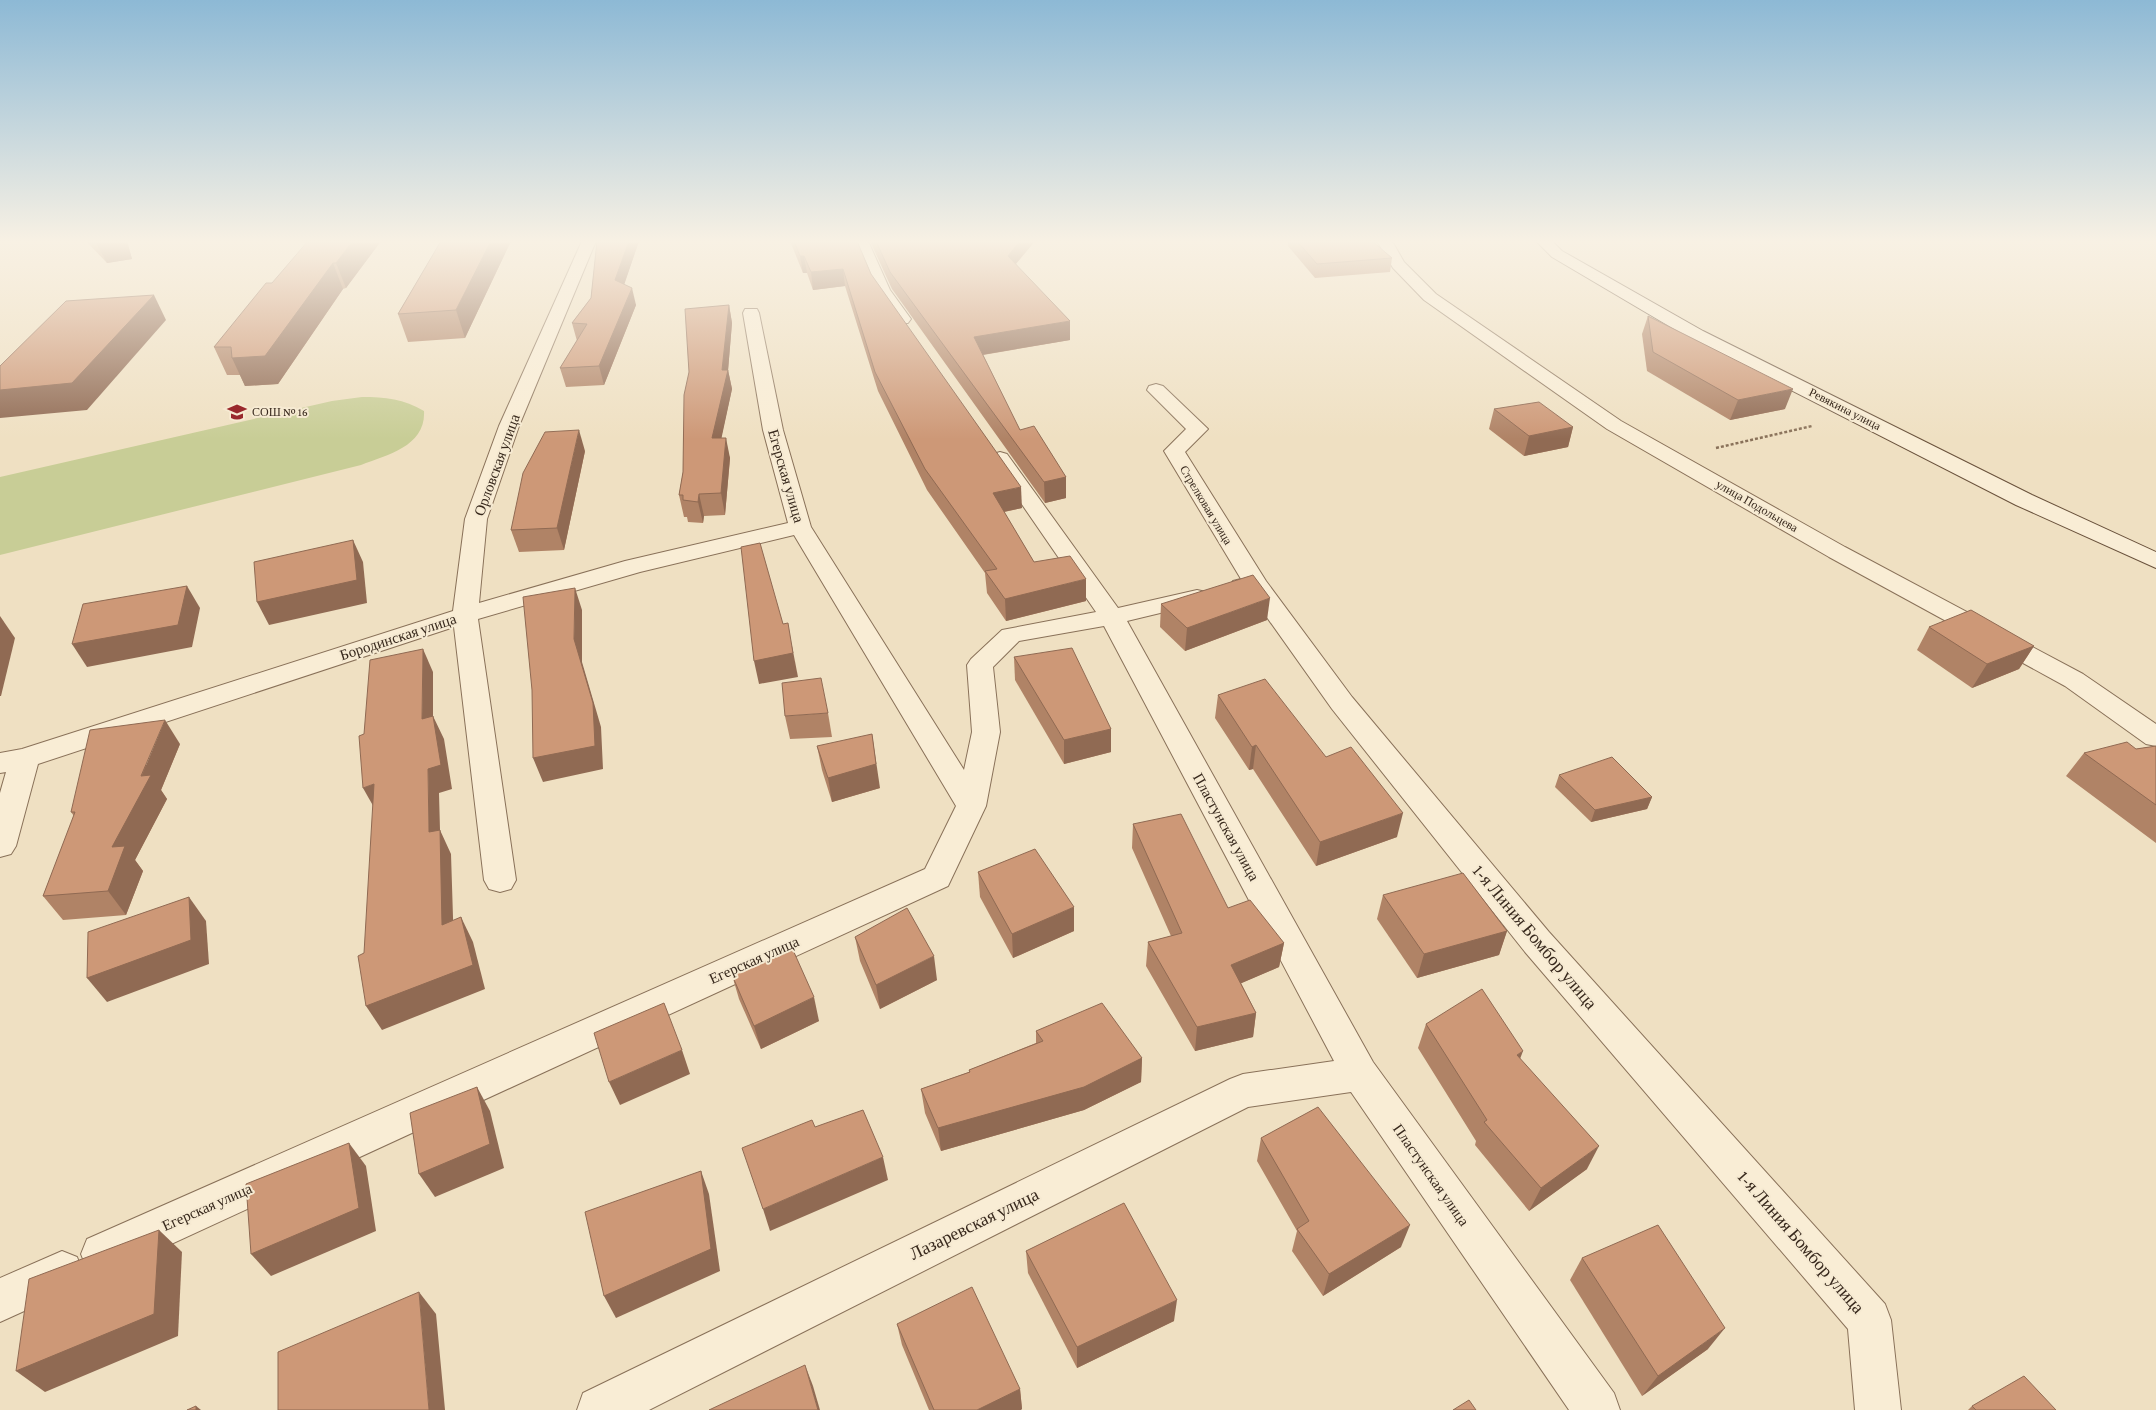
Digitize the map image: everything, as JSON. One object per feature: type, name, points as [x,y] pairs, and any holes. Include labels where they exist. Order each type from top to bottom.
[{"type":"street","name":"Орловская улица","points":[[500,880],[465,614],[476,519],[510,426],[561,307]]},
{"type":"street","points":[[893,307],[916,340]]},
{"type":"street","name":"улица Подольцева","points":[[1444,307],[1614,425],[1837,552],[2074,680],[2156,737]]},
{"type":"street","name":"Ревякина улица","points":[[1648,307],[1697,335],[2024,500],[2156,561]]},
{"type":"street","name":"Егерская улица","points":[[0,1300],[937,877],[971,806],[800,527],[773,430],[751,313]]},
{"type":"street","name":"Стрелковая улица","points":[[1156,390],[1198,429],[1174,452],[1255,583]]},
{"type":"street","name":"Пластунская улица","points":[[985,438],[1112,617],[1360,1074],[1597,1410]]},
{"type":"street","name":"Бородинская улица","points":[[12,760],[465,614],[632,566],[800,527]]},
{"type":"street","points":[[971,806],[986,732],[980,665],[1011,635],[1112,617],[1255,583]]},
{"type":"street","name":"1-я Линия Бомбор улица","points":[[1255,583],[1342,703],[1537,942],[1870,1320],[1878,1410]]},
{"type":"street","points":[[0,846],[12,760]]},
{"type":"street","name":"Лазаревская улица","points":[[600,1410],[1242,1092],[1360,1074]]},
{"type":"path","points":[[1672,458],[1818,425]]},
{"type":"green space","points":[[362,397],[394,400],[424,411],[423,423],[419,433],[412,441],[393,453],[361,465],[0,555],[0,477],[332,401]]},
{"type":"building","points":[[60,307],[143,307],[72,383],[0,390],[0,366]]},
{"type":"building","points":[[247,307],[301,307],[265,356],[232,358],[231,347],[214,347]]},
{"type":"building","points":[[402,307],[458,307],[456,310],[398,314]]},
{"type":"building","points":[[584,307],[624,307],[599,366],[560,368],[587,324],[572,323]]},
{"type":"building","points":[[729,307],[722,370],[728,370],[712,438],[726,438],[721,493],[699,494],[698,502],[683,500],[683,495],[679,495],[683,472],[684,395],[689,372],[685,309]]},
{"type":"building","points":[[855,307],[894,307],[1021,487],[993,493],[1034,562],[1070,556],[1086,579],[1005,599],[985,571],[997,569],[925,469],[875,372]]},
{"type":"building","points":[[916,307],[1056,307],[1070,321],[974,337],[1020,430],[1034,426],[1066,477],[1044,482]]},
{"type":"building","points":[[1648,316],[1793,389],[1738,400],[1653,352]]},
{"type":"building","points":[[1539,402],[1573,427],[1529,436],[1494,409]]},
{"type":"building","points":[[579,430],[557,528],[511,530],[523,473],[545,432]]},
{"type":"building","points":[[353,540],[357,580],[257,602],[254,562]]},
{"type":"building","points":[[760,543],[783,624],[788,623],[793,653],[754,661],[741,547]]},
{"type":"building","points":[[1253,575],[1270,598],[1187,628],[1161,604]]},
{"type":"building","points":[[187,586],[178,625],[72,644],[83,604]]},
{"type":"building","points":[[575,588],[574,639],[593,703],[595,746],[533,758],[532,690],[523,597]]},
{"type":"building","points":[[1971,610],[2034,646],[1987,664],[1929,627]]},
{"type":"building","points":[[1072,648],[1111,729],[1064,740],[1014,657]]},
{"type":"building","points":[[423,649],[422,719],[433,716],[441,765],[428,769],[429,832],[440,830],[442,925],[461,917],[473,965],[366,1006],[358,956],[364,953],[374,784],[363,788],[359,736],[364,734],[370,660]]},
{"type":"building","points":[[821,678],[828,713],[785,716],[782,683]]},
{"type":"building","points":[[1265,679],[1326,757],[1351,747],[1403,813],[1320,842],[1256,745],[1252,747],[1218,695]]},
{"type":"building","points":[[165,720],[141,776],[151,775],[112,847],[125,846],[108,891],[43,896],[75,812],[71,812],[90,730]]},
{"type":"building","points":[[872,734],[876,764],[828,778],[817,746]]},
{"type":"building","points":[[2127,742],[2136,749],[2156,746],[2156,805],[2084,753]]},
{"type":"building","points":[[1612,757],[1652,797],[1595,810],[1559,775]]},
{"type":"building","points":[[1181,814],[1228,908],[1250,900],[1284,943],[1231,965],[1256,1013],[1197,1027],[1148,942],[1182,933],[1133,824]]},
{"type":"building","points":[[1035,849],[1074,907],[1012,934],[978,872]]},
{"type":"building","points":[[1463,873],[1507,931],[1424,954],[1383,895]]},
{"type":"building","points":[[189,897],[191,940],[87,978],[88,932]]},
{"type":"building","points":[[907,908],[934,956],[876,985],[855,937]]},
{"type":"building","points":[[793,950],[814,997],[754,1026],[732,975]]},
{"type":"building","points":[[1482,989],[1523,1051],[1517,1055],[1599,1146],[1541,1188],[1484,1122],[1487,1120],[1426,1024]]},
{"type":"building","points":[[664,1003],[682,1050],[609,1082],[594,1033]]},
{"type":"building","points":[[1102,1003],[1142,1058],[1084,1087],[938,1128],[921,1089],[970,1072],[969,1070],[1043,1041],[1036,1031]]},
{"type":"building","points":[[477,1087],[490,1144],[419,1174],[410,1113]]},
{"type":"building","points":[[1318,1107],[1410,1225],[1329,1274],[1297,1229],[1309,1221],[1261,1138]]},
{"type":"building","points":[[863,1110],[883,1157],[763,1209],[742,1148],[812,1120],[815,1127]]},
{"type":"building","points":[[349,1143],[359,1208],[251,1254],[246,1184]]},
{"type":"building","points":[[701,1171],[711,1249],[604,1296],[585,1212]]},
{"type":"building","points":[[1124,1203],[1177,1300],[1077,1347],[1026,1251]]},
{"type":"building","points":[[1658,1225],[1725,1328],[1658,1376],[1582,1258]]},
{"type":"building","points":[[159,1230],[154,1314],[16,1371],[29,1279]]},
{"type":"building","points":[[972,1287],[1020,1389],[977,1410],[934,1410],[897,1324]]},
{"type":"building","points":[[419,1292],[429,1410],[278,1410],[278,1352]]},
{"type":"building","points":[[805,1365],[818,1410],[709,1410]]},
{"type":"building","points":[[2024,1376],[2056,1410],[1976,1410],[1972,1406]]},
{"type":"building","points":[[1469,1400],[1476,1410],[1453,1410]]},
{"type":"building","points":[[196,1406],[196,1410],[187,1410]]},
{"type":"place","name":"СОШ № 16","points":[[237,412]]}]
